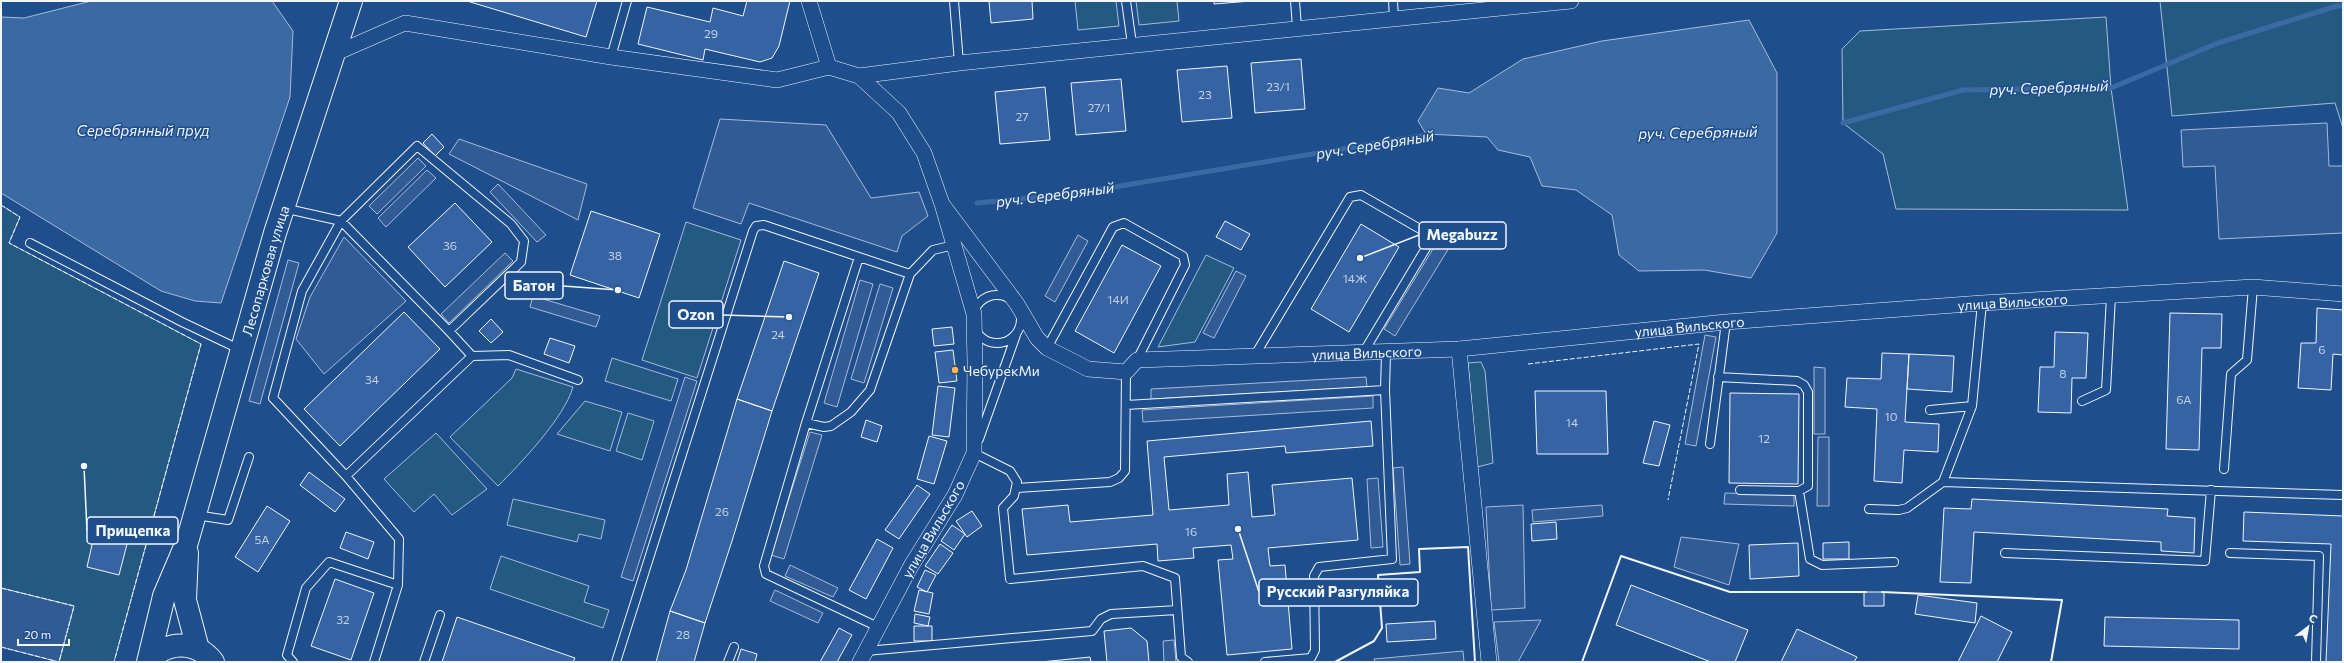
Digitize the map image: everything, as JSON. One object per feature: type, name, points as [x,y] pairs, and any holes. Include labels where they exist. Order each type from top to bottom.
[{"type":"main road","name":"Лесопарковая улица","points":[[187,542],[283,208],[351,1]]},
{"type":"main road","points":[[187,542],[185,600],[206,655]]},
{"type":"main road","points":[[149,662],[164,596],[187,542]]},
{"type":"main road","points":[[149,662],[166,648],[179,645],[206,655]]},
{"type":"street","points":[[809,1],[829,67]]},
{"type":"street","points":[[334,54],[405,23],[611,57],[777,80],[829,67],[859,76],[959,63],[1132,44],[1297,27],[1394,19],[1469,7],[1571,1]]},
{"type":"street","points":[[859,76],[899,113],[924,153],[942,204],[1017,304],[1037,338],[1047,348],[1088,369],[1126,372],[1137,360]]},
{"type":"street","name":"улица Вильского","points":[[863,656],[911,566],[955,495],[974,453],[974,320],[942,204]]},
{"type":"street","name":"улица Вильского","points":[[1137,360],[1255,355],[1363,352],[1386,353],[1459,349],[1726,322],[1982,303],[2253,287],[2343,294]]},
{"type":"street","points":[[1459,349],[1489,662]]},
{"type":"lane","points":[[611,57],[627,1]]},
{"type":"lane","points":[[954,1],[959,63]]},
{"type":"lane","points":[[1126,1],[1132,44]]},
{"type":"lane","points":[[1295,1],[1297,27]]},
{"type":"lane","points":[[1393,1],[1394,19]]},
{"type":"lane","points":[[374,662],[398,585],[399,539],[346,476],[273,398],[302,291],[341,222],[417,146],[511,224],[524,241],[521,262],[449,331]]},
{"type":"lane","points":[[1255,355],[1350,197],[1362,195],[1427,233],[1429,243],[1363,352]]},
{"type":"lane","points":[[283,208],[341,222],[472,356]]},
{"type":"lane","points":[[1047,348],[1113,228],[1124,223],[1184,256],[1185,265],[1137,360]]},
{"type":"lane","points":[[616,662],[753,231],[756,226],[764,225],[910,274]]},
{"type":"lane","points":[[30,243],[182,322],[242,350]]},
{"type":"lane","points":[[806,423],[824,427],[831,426],[851,412],[870,390],[910,274],[933,250],[954,245]]},
{"type":"lane","points":[[859,257],[806,423],[764,566],[766,574],[878,627]]},
{"type":"lane","points":[[2224,470],[2231,374],[2247,360],[2253,287]]},
{"type":"lane","points":[[1016,335],[1004,342],[989,342],[977,333],[974,320],[980,302],[992,295],[1006,296],[1017,304],[1022,319],[974,453],[1010,471],[1017,482],[1017,488],[1014,496],[1003,508],[1010,579],[1143,566],[1175,578],[1181,657],[1188,662]]},
{"type":"lane","points":[[2082,401],[2106,390],[2111,296]]},
{"type":"lane","points":[[1869,509],[1899,510],[1907,508],[1943,482],[1972,406],[1982,303]]},
{"type":"lane","points":[[1710,444],[1726,322]]},
{"type":"lane","points":[[1264,662],[1311,658],[1315,650],[1314,576],[1319,567],[1392,559],[1385,390],[1386,353]]},
{"type":"lane","points":[[346,476],[472,356],[509,355],[578,380]]},
{"type":"lane","points":[[1017,488],[1110,482],[1119,478],[1125,471],[1126,372]]},
{"type":"lane","points":[[1718,377],[1797,381],[1804,386],[1808,392],[1808,486],[1799,491],[1740,490]]},
{"type":"lane","points":[[1126,405],[1385,390]]},
{"type":"lane","points":[[1930,410],[1972,406]]},
{"type":"lane","points":[[195,514],[228,520],[249,457]]},
{"type":"lane","points":[[1943,482],[2343,495]]},
{"type":"lane","points":[[2005,553],[2205,561],[2211,490]]},
{"type":"lane","points":[[1799,491],[1810,559],[1822,565],[1894,562]]},
{"type":"lane","points":[[2230,553],[2319,556],[2316,662]]},
{"type":"lane","points":[[293,662],[287,655],[306,588],[329,562],[398,585]]},
{"type":"lane","points":[[863,656],[1092,631],[1101,618],[1111,614],[1177,610]]},
{"type":"lane","points":[[424,662],[440,615]]},
{"type":"lane","points":[[728,662],[734,646]]},
{"type":"shaded area","points":[[1075,1],[1116,1],[1119,26],[1078,30]]},
{"type":"shaded area","points":[[1136,1],[1177,1],[1179,21],[1139,25]]},
{"type":"shaded area","points":[[2160,1],[2343,1],[2343,128],[2335,103],[2172,116]]},
{"type":"shaded area","points":[[2106,17],[2111,88],[2128,210],[1896,209],[1883,154],[1843,123],[1842,49],[1860,31]]},
{"type":"shaded area","points":[[720,119],[826,125],[871,198],[919,192],[928,216],[902,236],[897,252],[749,203],[741,224],[693,208]]},
{"type":"shaded area","points":[[2327,123],[2329,166],[2343,166],[2343,233],[2219,239],[2215,166],[2183,167],[2181,130]]},
{"type":"shaded area","points":[[459,139],[587,184],[578,220],[449,154]]},
{"type":"shaded area","points":[[418,158],[426,166],[377,214],[369,206]]},
{"type":"shaded area","points":[[427,170],[436,178],[386,227],[378,218]]},
{"type":"shaded area","points":[[498,184],[546,235],[537,242],[490,192]]},
{"type":"shaded area","points":[[1,205],[20,217],[9,243],[201,344],[114,662],[59,662],[74,606],[1,588]]},
{"type":"shaded area","points":[[686,222],[741,240],[697,378],[642,360]]},
{"type":"shaded area","points":[[1078,235],[1088,241],[1055,302],[1045,296]]},
{"type":"shaded area","points":[[1441,236],[1452,243],[1395,336],[1384,329]]},
{"type":"shaded area","points":[[344,237],[406,301],[324,374],[296,339],[310,297]]},
{"type":"shaded area","points":[[505,253],[513,261],[449,323],[441,314]]},
{"type":"shaded area","points":[[1206,255],[1234,268],[1195,342],[1158,347]]},
{"type":"shaded area","points":[[288,260],[299,263],[260,404],[249,401]]},
{"type":"shaded area","points":[[1236,271],[1246,276],[1214,338],[1203,333]]},
{"type":"shaded area","points":[[860,280],[873,284],[837,407],[824,403]]},
{"type":"shaded area","points":[[880,284],[893,288],[864,383],[851,379]]},
{"type":"shaded area","points":[[533,296],[600,316],[596,327],[530,307]]},
{"type":"shaded area","points":[[1705,335],[1716,337],[1696,446],[1685,444]]},
{"type":"shaded area","points":[[612,358],[678,379],[671,401],[605,381]]},
{"type":"shaded area","points":[[1481,362],[1485,371],[1493,463],[1477,467],[1468,363]]},
{"type":"shaded area","points":[[1814,367],[1825,368],[1825,434],[1814,434]]},
{"type":"shaded area","points":[[516,369],[573,387],[561,412],[541,440],[498,486],[450,437],[512,378]]},
{"type":"shaded area","points":[[685,377],[697,381],[633,581],[621,577]]},
{"type":"shaded area","points":[[1366,377],[1367,387],[1151,399],[1151,389]]},
{"type":"shaded area","points":[[1373,396],[1373,408],[1143,422],[1142,410]]},
{"type":"shaded area","points":[[585,401],[622,412],[610,451],[557,434]]},
{"type":"shaded area","points":[[628,413],[654,421],[642,460],[616,451]]},
{"type":"shaded area","points":[[810,432],[822,435],[784,559],[771,555]]},
{"type":"shaded area","points":[[436,433],[487,489],[452,515],[434,494],[414,512],[384,479]]},
{"type":"shaded area","points":[[1818,437],[1829,437],[1829,506],[1817,506]]},
{"type":"shaded area","points":[[1403,467],[1410,564],[1400,565],[1393,468]]},
{"type":"shaded area","points":[[1378,478],[1383,547],[1371,548],[1367,479]]},
{"type":"shaded area","points":[[1725,493],[1794,495],[1794,506],[1724,504]]},
{"type":"shaded area","points":[[513,499],[605,520],[601,539],[579,534],[577,542],[507,525]]},
{"type":"shaded area","points":[[1523,505],[1525,608],[1491,610],[1486,507]]},
{"type":"shaded area","points":[[1602,505],[1603,516],[1533,522],[1532,510]]},
{"type":"shaded area","points":[[1681,537],[1739,544],[1729,585],[1674,567]]},
{"type":"shaded area","points":[[501,556],[589,586],[584,602],[609,610],[603,628],[490,589]]},
{"type":"shaded area","points":[[790,565],[838,588],[833,597],[785,576]]},
{"type":"shaded area","points":[[1,588],[74,606],[59,662],[1,647]]},
{"type":"shaded area","points":[[775,590],[823,613],[818,623],[770,601]]},
{"type":"shaded area","points":[[1541,620],[1518,662],[1499,662],[1494,622]]},
{"type":"shaded area","points":[[1174,640],[1176,662],[1164,662],[1163,641]]},
{"type":"shaded area","points":[[1463,651],[1464,662],[1375,662],[1374,659]]},
{"type":"water","name":"Серебрянный пруд","points":[[91,1],[272,1],[293,31],[290,97],[221,303],[195,301],[161,291],[1,193],[1,17],[24,18]]},
{"type":"water","points":[[1749,20],[1777,73],[1777,233],[1751,278],[1704,270],[1639,271],[1619,255],[1612,215],[1576,190],[1542,186],[1530,157],[1498,150],[1487,137],[1426,134],[1418,121],[1438,88],[1469,93],[1523,59],[1602,41]]},
{"type":"building","points":[[467,1],[597,1],[586,37]]},
{"type":"building","points":[[747,1],[790,1],[779,46],[772,58],[760,62],[705,49],[703,60],[638,44],[647,7],[710,22],[713,8],[743,16]]},
{"type":"building","points":[[989,1],[1032,1],[1033,19],[991,23]]},
{"type":"building","points":[[1214,1],[1251,1],[1214,4]]},
{"type":"building","points":[[1301,59],[1305,109],[1255,113],[1251,63]]},
{"type":"building","points":[[1227,66],[1232,118],[1182,122],[1177,70]]},
{"type":"building","points":[[1121,79],[1126,131],[1076,135],[1071,83]]},
{"type":"building","points":[[1045,87],[1050,140],[1000,144],[995,92]]},
{"type":"building","points":[[432,134],[444,147],[435,156],[423,143]]},
{"type":"building","points":[[455,203],[492,242],[445,287],[408,247]]},
{"type":"building","points":[[591,211],[660,234],[639,298],[570,275]]},
{"type":"building","points":[[1225,221],[1250,234],[1241,250],[1216,237]]},
{"type":"building","points":[[1361,224],[1399,247],[1349,332],[1311,309]]},
{"type":"building","points":[[1122,245],[1161,266],[1114,353],[1075,331]]},
{"type":"building","points":[[784,261],[819,273],[772,411],[737,399]]},
{"type":"building","points":[[2317,308],[2343,310],[2343,355],[2333,354],[2331,390],[2298,388],[2301,343],[2316,343]]},
{"type":"building","points":[[404,312],[440,349],[340,446],[304,409]]},
{"type":"building","points":[[2170,313],[2222,314],[2221,348],[2202,348],[2199,450],[2166,449]]},
{"type":"building","points":[[491,319],[503,332],[491,343],[479,331]]},
{"type":"building","points":[[952,327],[954,344],[934,346],[932,329]]},
{"type":"building","points":[[2055,332],[2088,333],[2086,378],[2072,378],[2071,413],[2038,412],[2040,367],[2054,367]]},
{"type":"building","points":[[550,338],[575,346],[569,363],[544,354]]},
{"type":"building","points":[[953,350],[957,381],[939,383],[935,352]]},
{"type":"building","points":[[1882,353],[1909,354],[1905,422],[1939,424],[1938,452],[1904,450],[1902,483],[1874,481],[1877,409],[1845,407],[1847,378],[1881,379]]},
{"type":"building","points":[[1909,354],[1954,356],[1952,392],[1907,389]]},
{"type":"building","points":[[938,386],[955,388],[949,437],[932,435]]},
{"type":"building","points":[[1535,391],[1606,391],[1608,454],[1537,454]]},
{"type":"building","points":[[1730,393],[1799,394],[1798,484],[1729,483]]},
{"type":"building","points":[[737,399],[772,411],[705,623],[670,611],[686,570]]},
{"type":"building","points":[[866,420],[882,426],[877,442],[861,437]]},
{"type":"building","points":[[1371,421],[1373,446],[1286,453],[1285,446],[1164,457],[1169,510],[1229,505],[1227,474],[1248,472],[1252,517],[1275,515],[1272,485],[1352,478],[1358,540],[1268,548],[1270,566],[1285,565],[1292,649],[1227,655],[1218,560],[1233,559],[1231,545],[1193,548],[1194,558],[1158,561],[1157,544],[1027,555],[1022,509],[1068,505],[1070,522],[1153,515],[1147,441]]},
{"type":"building","points":[[1654,421],[1670,425],[1659,466],[1643,463]]},
{"type":"building","points":[[929,436],[947,441],[934,484],[917,479]]},
{"type":"building","points":[[309,472],[345,499],[335,512],[300,485]]},
{"type":"building","points":[[917,485],[930,494],[899,539],[885,530]]},
{"type":"building","points":[[1972,499],[2168,509],[2167,516],[2195,518],[2194,553],[2161,551],[2161,542],[1974,532],[1971,583],[1940,582],[1944,508],[1971,509]]},
{"type":"building","points":[[267,506],[290,521],[258,572],[235,557]]},
{"type":"building","points":[[972,511],[982,526],[967,537],[956,521]]},
{"type":"building","points":[[2244,512],[2343,516],[2343,662],[2326,662],[2331,544],[2243,541]]},
{"type":"building","points":[[1556,522],[1557,539],[1532,541],[1531,524]]},
{"type":"building","points":[[952,525],[965,534],[954,550],[941,541]]},
{"type":"building","points":[[346,532],[374,542],[368,559],[340,548]]},
{"type":"building","points":[[94,536],[127,544],[119,575],[87,567]]},
{"type":"building","points":[[877,539],[893,548],[866,599],[849,590]]},
{"type":"building","points":[[1849,542],[1849,559],[1823,559],[1823,543]]},
{"type":"building","points":[[1798,543],[1799,576],[1750,579],[1749,545]]},
{"type":"building","points":[[940,544],[953,553],[938,574],[925,566]]},
{"type":"building","points":[[925,570],[936,575],[927,592],[917,587]]},
{"type":"building","points":[[335,579],[374,593],[351,660],[311,646]]},
{"type":"building","points":[[1631,585],[1748,630],[1735,662],[1711,662],[1616,625]]},
{"type":"building","points":[[919,590],[933,593],[929,614],[914,611]]},
{"type":"building","points":[[1864,592],[1884,592],[1884,606],[1864,606]]},
{"type":"building","points":[[1918,595],[1977,603],[1975,623],[1915,614]]},
{"type":"building","points":[[670,611],[705,623],[694,662],[656,662]]},
{"type":"building","points":[[915,614],[930,617],[928,626],[914,623]]},
{"type":"building","points":[[1981,616],[2012,632],[1997,662],[1958,662]]},
{"type":"building","points":[[457,617],[575,658],[573,662],[442,662]]},
{"type":"building","points":[[2105,617],[2239,620],[2239,649],[2104,646]]},
{"type":"building","points":[[1435,621],[1436,639],[1387,642],[1386,624]]},
{"type":"building","points":[[914,626],[932,626],[932,641],[914,641]]},
{"type":"building","points":[[839,628],[852,635],[837,662],[820,662]]},
{"type":"building","points":[[1131,628],[1147,641],[1149,662],[1107,662],[1104,631]]},
{"type":"building","points":[[1797,629],[1857,657],[1854,662],[1781,662]]},
{"type":"building","points":[[741,649],[757,654],[755,662],[737,662]]},
{"type":"building","points":[[1090,657],[1091,662],[1041,662]]},
{"type":"waterway","name":"руч. Серебряный","points":[[1843,123],[1963,90],[2111,88],[2218,43],[2337,6],[2343,6]]},
{"type":"waterway","name":"руч. Серебряный","points":[[977,203],[1072,194],[1432,134]]},
{"type":"fence","points":[[1,205],[20,217],[9,243],[201,344],[114,662]]},
{"type":"fence","points":[[1528,364],[1699,344],[1668,500]]},
{"type":"fence","points":[[1,588],[74,606],[60,662]]},
{"type":"fence","points":[[1,647],[59,662]]},
{"type":"wall","points":[[1335,662],[1374,641],[1382,628],[1378,575],[1420,572],[1419,549],[1468,547],[1475,662]]},
{"type":"wall","points":[[1582,662],[1621,556],[1730,592],[1866,592]]},
{"type":"wall","points":[[1882,592],[2062,600],[2051,662]]},
{"type":"place","name":"Megabuzz","points":[[1360,258]]},
{"type":"place","name":"Батон","points":[[618,290]]},
{"type":"place","name":"Ozon","points":[[789,317]]},
{"type":"place","name":"ЧебурекМи","points":[[955,370]]},
{"type":"place","name":"Прищепка","points":[[84,466]]},
{"type":"place","name":"Русский Разгуляйка","points":[[1238,529]]}]
